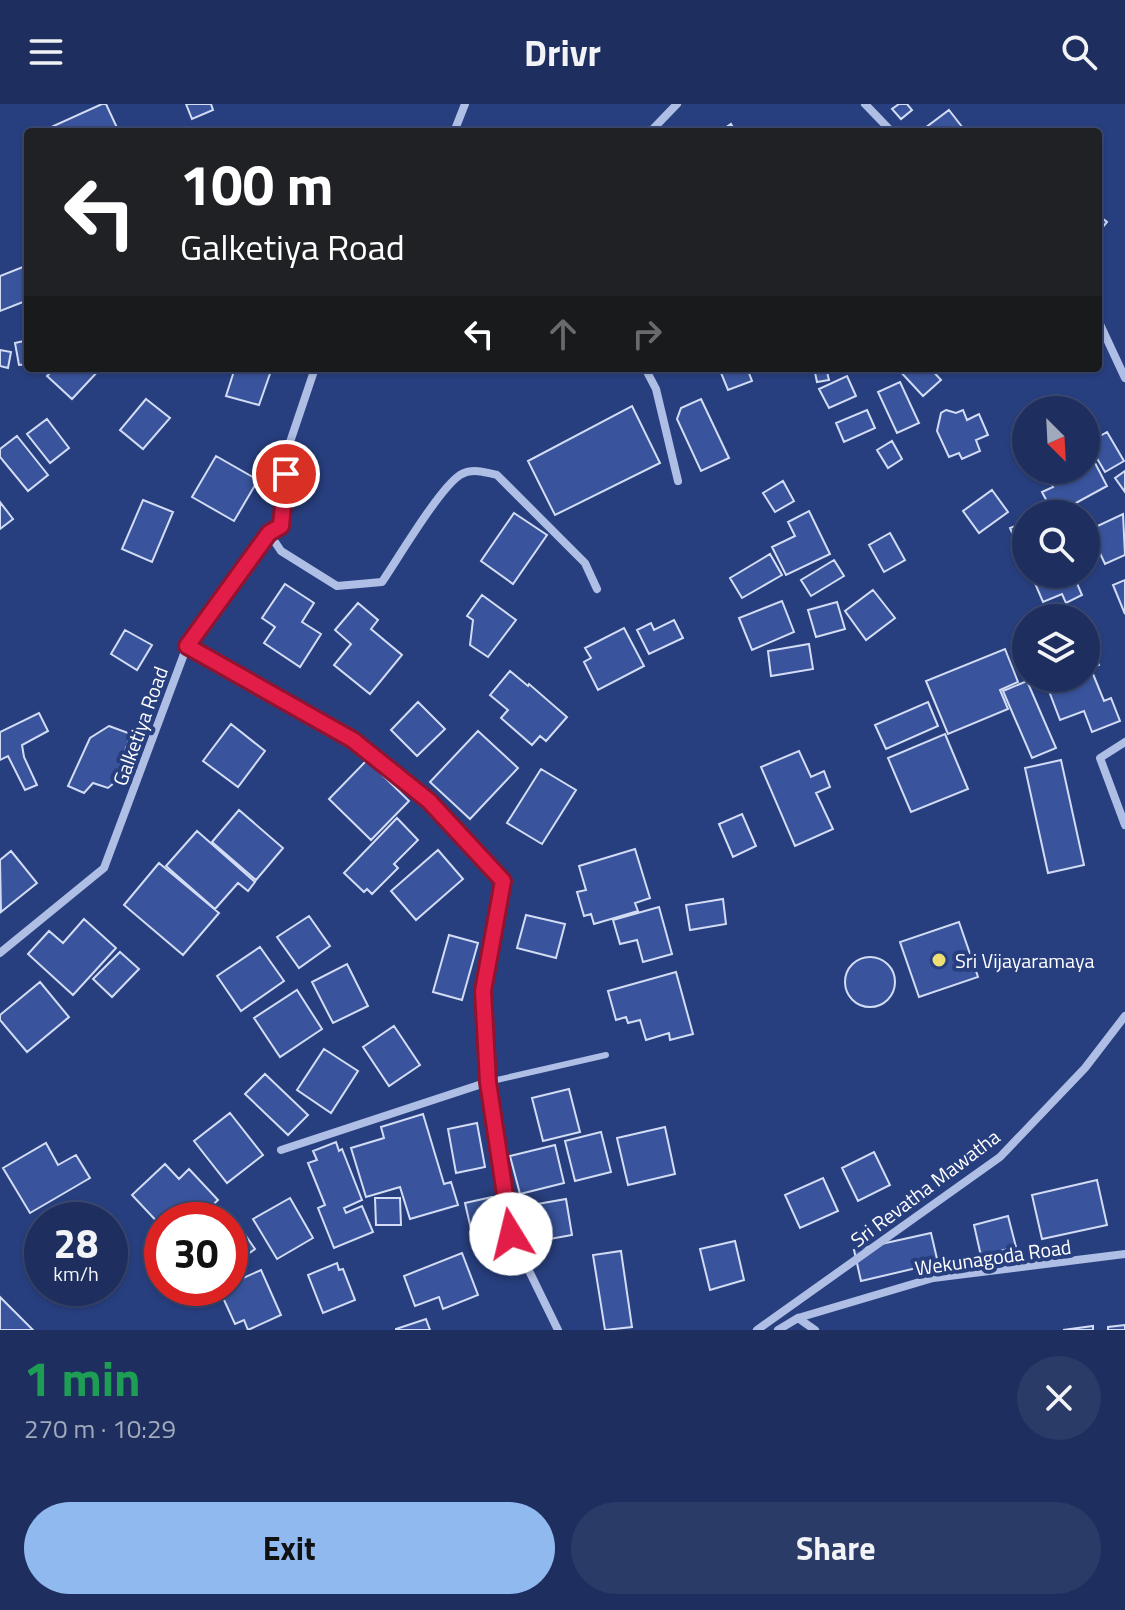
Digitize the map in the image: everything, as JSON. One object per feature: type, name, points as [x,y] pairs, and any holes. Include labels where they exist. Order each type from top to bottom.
[{"type":"street","points":[[456,128],[465,104]]},
{"type":"street","points":[[654,128],[677,104]]},
{"type":"street","points":[[865,104],[888,128]]},
{"type":"street","points":[[1102,329],[1125,378]]},
{"type":"street","points":[[187,646],[269,533],[281,526],[288,448],[314,372]]},
{"type":"street","points":[[647,372],[656,389],[678,481]]},
{"type":"street","points":[[269,533],[281,551],[337,586],[382,582],[443,492],[461,474],[477,470],[497,475],[585,563],[597,589]]},
{"type":"street","name":"Galketiya Road","points":[[0,953],[104,868],[187,646],[353,740],[429,801],[503,881],[483,991],[488,1082],[511,1234],[558,1330]]},
{"type":"street","points":[[1125,742],[1100,758],[1125,825]]},
{"type":"street","name":"Sri Revatha Mawatha","points":[[757,1330],[1000,1157],[1085,1068],[1125,1016]]},
{"type":"street","points":[[281,1150],[488,1082]]},
{"type":"street","name":"Wekunagoda Road","points":[[778,1330],[798,1318],[933,1278],[1125,1254]]},
{"type":"street","points":[[798,1318],[815,1330]]},
{"type":"lane","points":[[488,1082],[606,1055]]},
{"type":"building","points":[[106,104],[117,128],[49,128]]},
{"type":"building","points":[[186,104],[211,104],[213,110],[192,119]]},
{"type":"building","points":[[899,104],[907,104],[912,110],[901,119],[892,109]]},
{"type":"building","points":[[949,110],[963,128],[925,128]]},
{"type":"building","points":[[24,267],[24,302],[0,311],[0,276]]},
{"type":"building","points":[[24,341],[24,364],[19,365],[15,343]]},
{"type":"building","points":[[0,350],[11,352],[8,368],[0,366]]},
{"type":"building","points":[[51,372],[97,372],[72,399],[47,376]]},
{"type":"building","points":[[234,372],[271,372],[259,405],[226,396]]},
{"type":"building","points":[[721,372],[749,372],[752,381],[728,390]]},
{"type":"building","points":[[815,372],[827,372],[829,380],[817,382]]},
{"type":"building","points":[[901,372],[934,372],[941,380],[923,396]]},
{"type":"building","points":[[847,376],[856,396],[829,408],[819,389]]},
{"type":"building","points":[[900,382],[919,423],[897,433],[878,392]]},
{"type":"building","points":[[146,399],[170,418],[143,449],[120,430]]},
{"type":"building","points":[[701,399],[729,458],[701,471],[677,419],[681,408]]},
{"type":"building","points":[[632,406],[660,463],[555,515],[528,461]]},
{"type":"building","points":[[867,410],[875,428],[844,442],[836,423]]},
{"type":"building","points":[[946,410],[956,413],[963,410],[967,420],[979,414],[988,435],[976,440],[980,451],[962,459],[959,453],[949,457],[937,431],[941,413]]},
{"type":"building","points":[[47,419],[69,448],[50,463],[27,434]]},
{"type":"building","points":[[1107,432],[1124,461],[1105,472],[1100,463],[1100,436]]},
{"type":"building","points":[[17,436],[48,475],[28,491],[0,457],[0,449]]},
{"type":"building","points":[[892,441],[902,459],[888,468],[877,450]]},
{"type":"building","points":[[216,456],[258,480],[234,521],[192,497]]},
{"type":"building","points":[[1125,471],[1125,492],[1115,478]]},
{"type":"building","points":[[1100,473],[1107,486],[1081,500],[1046,500],[1042,492],[1053,487],[1051,484],[1100,484]]},
{"type":"building","points":[[783,481],[794,501],[775,512],[763,493]]},
{"type":"building","points":[[992,490],[1008,512],[979,533],[963,511]]},
{"type":"building","points":[[143,500],[173,512],[152,562],[122,549]]},
{"type":"building","points":[[0,502],[13,519],[0,529]]},
{"type":"building","points":[[809,511],[830,554],[786,575],[772,547],[795,536],[788,522]]},
{"type":"building","points":[[514,513],[547,535],[513,584],[481,561]]},
{"type":"building","points":[[1123,514],[1125,555],[1105,564],[1100,553],[1100,525]]},
{"type":"building","points":[[890,533],[905,560],[884,572],[869,545]]},
{"type":"building","points":[[770,554],[782,575],[742,598],[730,578]]},
{"type":"building","points":[[834,560],[844,576],[811,596],[801,580]]},
{"type":"building","points":[[1125,580],[1125,614],[1113,585]]},
{"type":"building","points":[[285,584],[314,603],[302,622],[321,634],[300,667],[264,643],[275,627],[262,618]]},
{"type":"building","points":[[1037,588],[1079,588],[1082,595],[1066,603],[1062,594],[1043,602]]},
{"type":"building","points":[[873,590],[895,618],[866,640],[845,611]]},
{"type":"building","points":[[482,595],[516,620],[488,657],[470,645],[473,620],[467,616]]},
{"type":"building","points":[[782,601],[794,632],[752,650],[739,618]]},
{"type":"building","points":[[837,602],[845,629],[816,637],[808,610]]},
{"type":"building","points":[[358,603],[378,620],[371,629],[402,655],[370,694],[334,665],[351,644],[335,630]]},
{"type":"building","points":[[674,620],[683,638],[649,654],[637,630],[651,623],[654,630]]},
{"type":"building","points":[[624,628],[644,666],[598,690],[584,662],[591,658],[585,648]]},
{"type":"building","points":[[125,630],[152,645],[137,670],[111,654]]},
{"type":"building","points":[[809,644],[813,669],[771,676],[768,651]]},
{"type":"building","points":[[1005,649],[1012,667],[1012,685],[1000,690],[1008,709],[948,734],[926,681]]},
{"type":"building","points":[[510,671],[567,717],[546,741],[540,736],[532,745],[501,718],[508,710],[490,695]]},
{"type":"building","points":[[1012,687],[1012,692],[1032,692],[1056,748],[1032,758],[1003,691]]},
{"type":"building","points":[[1100,691],[1104,701],[1111,698],[1120,721],[1092,732],[1084,711],[1060,720],[1049,692]]},
{"type":"building","points":[[418,702],[445,729],[417,756],[391,730]]},
{"type":"building","points":[[928,702],[938,726],[886,749],[875,725]]},
{"type":"building","points":[[39,713],[48,731],[22,745],[37,785],[25,790],[8,756],[0,760],[0,732]]},
{"type":"building","points":[[231,724],[265,751],[238,787],[203,761]]},
{"type":"building","points":[[109,726],[131,734],[114,783],[108,788],[93,783],[84,793],[68,786],[90,738]]},
{"type":"building","points":[[478,731],[518,768],[470,819],[430,782]]},
{"type":"building","points":[[945,734],[968,789],[911,812],[888,758]]},
{"type":"building","points":[[799,751],[811,777],[824,771],[830,787],[816,793],[833,829],[795,846],[761,767]]},
{"type":"building","points":[[367,760],[409,801],[371,840],[329,799]]},
{"type":"building","points":[[1061,760],[1084,865],[1048,873],[1025,768]]},
{"type":"building","points":[[541,769],[576,790],[542,844],[507,823]]},
{"type":"building","points":[[239,810],[283,848],[256,880],[212,842]]},
{"type":"building","points":[[742,814],[756,846],[733,857],[719,824]]},
{"type":"building","points":[[397,818],[418,840],[394,864],[398,868],[372,894],[367,889],[364,892],[344,873]]},
{"type":"building","points":[[197,831],[255,882],[248,891],[238,883],[215,909],[166,866]]},
{"type":"building","points":[[635,849],[650,898],[635,903],[638,911],[594,924],[591,914],[584,916],[577,892],[586,890],[579,866]]},
{"type":"building","points":[[438,850],[463,879],[416,920],[391,891]]},
{"type":"building","points":[[11,851],[37,883],[1,912],[0,860]]},
{"type":"building","points":[[159,863],[219,913],[183,955],[124,905]]},
{"type":"building","points":[[723,899],[726,924],[690,930],[686,905]]},
{"type":"building","points":[[659,907],[672,954],[643,962],[637,940],[620,944],[613,920]]},
{"type":"building","points":[[526,915],[565,924],[556,958],[517,948]]},
{"type":"building","points":[[309,916],[330,946],[299,968],[277,937]]},
{"type":"building","points":[[84,919],[116,948],[73,995],[28,954],[49,931],[63,943]]},
{"type":"building","name":"Sri Vijayaramaya","points":[[959,922],[978,977],[919,997],[900,942]]},
{"type":"building","points":[[449,935],[478,943],[462,1000],[433,992]]},
{"type":"building","points":[[260,947],[284,981],[241,1011],[217,976]]},
{"type":"building","points":[[120,952],[139,969],[112,997],[93,979]]},
{"type":"building","points":[[870,957],[888,964],[895,982],[888,1000],[870,1007],[852,1000],[845,982],[852,964]]},
{"type":"building","points":[[347,964],[368,1006],[333,1023],[312,982]]},
{"type":"building","points":[[676,972],[693,1034],[670,1040],[669,1033],[646,1040],[640,1020],[628,1023],[626,1017],[616,1020],[608,991]]},
{"type":"building","points":[[40,982],[69,1017],[27,1052],[0,1020],[0,1015]]},
{"type":"building","points":[[297,990],[322,1029],[280,1057],[254,1018]]},
{"type":"building","points":[[394,1026],[420,1065],[389,1086],[363,1047]]},
{"type":"building","points":[[324,1049],[358,1071],[331,1113],[297,1090]]},
{"type":"building","points":[[265,1074],[308,1115],[288,1135],[245,1094]]},
{"type":"building","points":[[569,1089],[580,1132],[543,1141],[532,1098]]},
{"type":"building","points":[[230,1113],[263,1155],[227,1183],[194,1141]]},
{"type":"building","points":[[423,1114],[444,1184],[451,1182],[458,1205],[410,1219],[400,1187],[366,1197],[351,1148],[384,1138],[381,1127]]},
{"type":"building","points":[[477,1123],[485,1167],[456,1173],[448,1129]]},
{"type":"building","points":[[665,1127],[675,1174],[628,1185],[617,1138]]},
{"type":"building","points":[[601,1132],[611,1172],[575,1181],[565,1141]]},
{"type":"building","points":[[336,1142],[339,1151],[342,1149],[362,1200],[344,1208],[346,1213],[362,1206],[373,1232],[334,1248],[318,1208],[325,1205],[308,1163],[317,1160],[313,1151]]},
{"type":"building","points":[[46,1143],[58,1165],[76,1155],[90,1178],[49,1202],[24,1203],[3,1168]]},
{"type":"building","points":[[555,1145],[564,1183],[520,1194],[510,1156]]},
{"type":"building","points":[[874,1152],[890,1185],[858,1201],[842,1168]]},
{"type":"building","points":[[165,1164],[179,1179],[189,1169],[218,1200],[144,1202],[144,1208],[132,1195]]},
{"type":"building","points":[[823,1178],[838,1211],[800,1228],[785,1195]]},
{"type":"building","points":[[1097,1180],[1107,1225],[1042,1239],[1032,1195]]},
{"type":"building","points":[[492,1197],[504,1249],[477,1255],[465,1203]]},
{"type":"building","points":[[290,1198],[313,1238],[277,1259],[253,1219]]},
{"type":"building","points":[[375,1198],[400,1198],[401,1225],[376,1225]]},
{"type":"building","points":[[566,1199],[572,1235],[533,1242],[526,1206]]},
{"type":"building","points":[[1008,1216],[1016,1247],[981,1256],[974,1225]]},
{"type":"building","points":[[931,1233],[938,1263],[861,1281],[854,1250]]},
{"type":"building","points":[[248,1239],[255,1249],[248,1254]]},
{"type":"building","points":[[735,1241],[744,1280],[710,1290],[700,1249]]},
{"type":"building","points":[[621,1251],[632,1327],[605,1330],[593,1255]]},
{"type":"building","points":[[462,1253],[478,1295],[443,1309],[439,1297],[415,1306],[404,1276]]},
{"type":"building","points":[[337,1263],[339,1270],[343,1269],[355,1300],[323,1313],[308,1275]]},
{"type":"building","points":[[261,1270],[281,1315],[248,1330],[244,1320],[235,1324],[227,1306],[248,1306],[248,1276]]},
{"type":"building","points":[[0,1297],[33,1330],[0,1330]]},
{"type":"building","points":[[426,1319],[430,1330],[396,1330],[396,1329]]},
{"type":"building","points":[[1125,1325],[1125,1330],[1108,1330],[1108,1327]]},
{"type":"building","points":[[1093,1326],[1093,1330],[1063,1330]]},
{"type":"place","name":"Sri Vijayaramaya","points":[[939,960]]},
{"type":"route","points":[[286,474],[281,526],[269,533],[187,646],[353,740],[429,801],[503,881],[483,991],[488,1082],[511,1234]]}]
